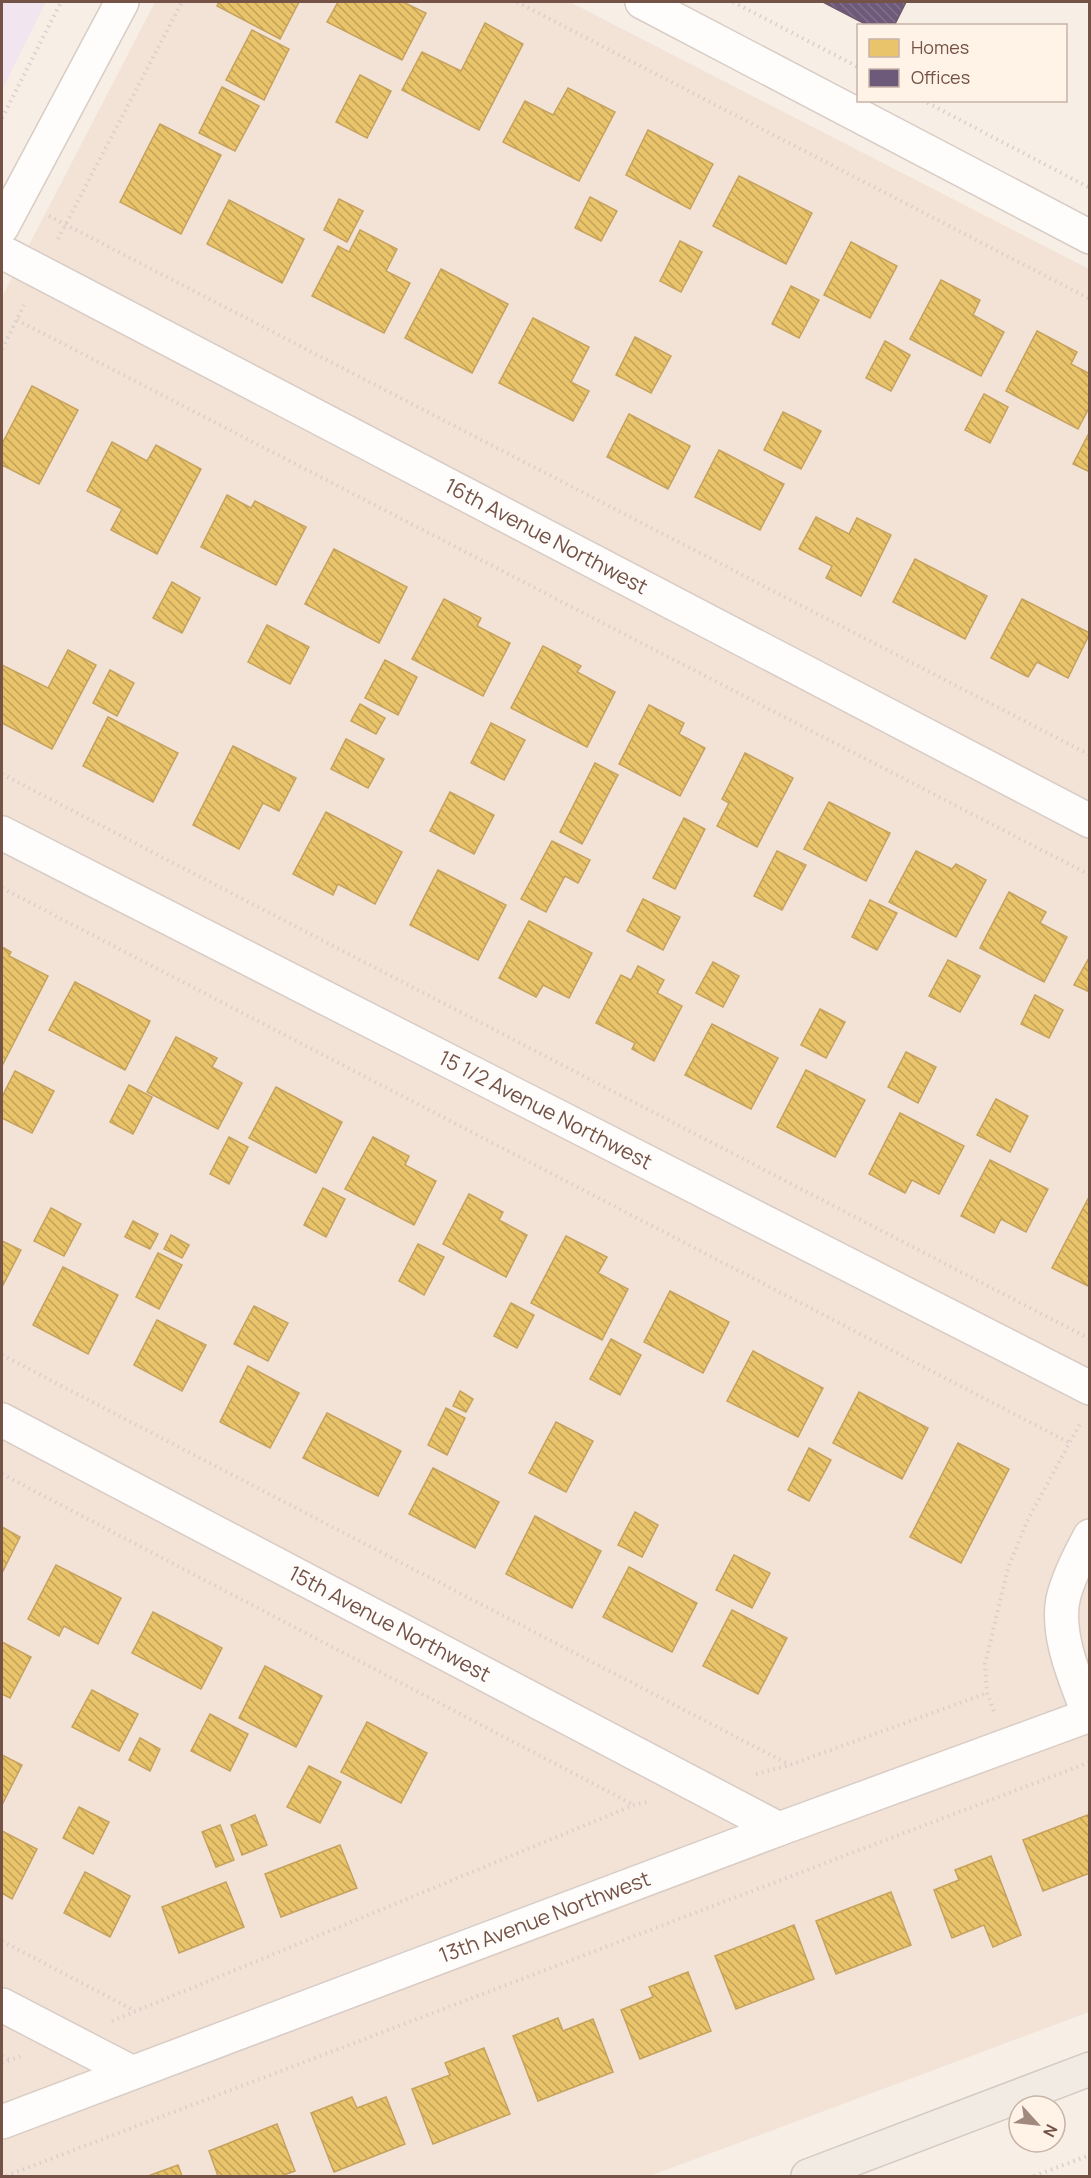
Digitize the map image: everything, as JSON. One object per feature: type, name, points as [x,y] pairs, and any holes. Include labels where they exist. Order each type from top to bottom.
[{"type":"main road","points":[[808,2176],[1089,2069]]},
{"type":"street","points":[[2,227],[122,2]]},
{"type":"street","points":[[642,2],[1089,237]]},
{"type":"street","name":"16th Avenue Northwest","points":[[2,252],[1089,821]]},
{"type":"street","name":"15 1/2 Avenue Northwest","points":[[2,833],[1089,1388]]},
{"type":"street","name":"15th Avenue Northwest","points":[[2,1420],[778,1829]]},
{"type":"street","points":[[1089,1536],[1064,1597],[1062,1621],[1069,1666],[1089,1715]]},
{"type":"street","name":"13th Avenue Northwest","points":[[2,2122],[778,1829],[1089,1715]]},
{"type":"street","points":[[2,2005],[131,2073]]},
{"type":"path","points":[[2,117],[61,2]]},
{"type":"path","points":[[182,2],[66,224],[1089,755]]},
{"type":"path","points":[[517,2],[1089,299]]},
{"type":"path","points":[[733,2],[857,66]]},
{"type":"path","points":[[926,102],[1089,188]]},
{"type":"path","points":[[2,349],[16,320],[1089,875]]},
{"type":"path","points":[[2,774],[1089,1339]]},
{"type":"path","points":[[2,888],[1070,1443],[1028,1519],[1008,1568],[985,1664],[987,1693],[790,1765],[2,1355]]},
{"type":"path","points":[[2,1474],[634,1805],[135,2012],[2,1941]]},
{"type":"path","points":[[6,2176],[1089,1762]]},
{"type":"path","points":[[2,2056],[10,2060],[2,2063]]},
{"type":"path","points":[[1034,2176],[1089,2156]]},
{"type":"shaded area","points":[[2,2],[46,2],[2,90]]},
{"type":"shaded area","points":[[155,2],[570,2],[1089,269],[1089,2012],[650,2176],[2,2176],[2,297]]},
{"type":"building: Homes","points":[[219,2],[299,2],[280,39],[217,6]]},
{"type":"building: Homes","points":[[338,2],[403,2],[426,13],[402,60],[327,22]]},
{"type":"building: Homes","points":[[485,23],[523,44],[479,130],[402,90],[422,52],[461,71]]},
{"type":"building: Homes","points":[[252,30],[289,49],[264,100],[226,80]]},
{"type":"building: Homes","points":[[360,75],[391,91],[367,138],[336,122]]},
{"type":"building: Homes","points":[[222,87],[259,106],[235,151],[199,133]]},
{"type":"building: Homes","points":[[568,88],[615,112],[579,181],[503,142],[525,101],[553,115]]},
{"type":"building: Homes","points":[[160,124],[221,155],[181,234],[120,202]]},
{"type":"building: Homes","points":[[648,130],[713,164],[690,209],[626,175]]},
{"type":"building: Homes","points":[[739,176],[812,213],[786,264],[713,226]]},
{"type":"building: Homes","points":[[590,197],[617,211],[601,241],[575,228]]},
{"type":"building: Homes","points":[[339,199],[363,211],[347,242],[324,230]]},
{"type":"building: Homes","points":[[229,200],[304,239],[282,283],[207,244]]},
{"type":"building: Homes","points":[[360,230],[397,249],[386,271],[410,283],[384,333],[312,296],[338,246],[349,252]]},
{"type":"building: Homes","points":[[680,241],[702,252],[681,292],[660,281]]},
{"type":"building: Homes","points":[[851,242],[897,266],[870,318],[824,295]]},
{"type":"building: Homes","points":[[441,269],[508,304],[472,373],[405,338]]},
{"type":"building: Homes","points":[[941,280],[980,300],[973,315],[1004,332],[981,376],[910,339]]},
{"type":"building: Homes","points":[[791,286],[819,300],[799,338],[772,324]]},
{"type":"building: Homes","points":[[533,318],[589,347],[571,382],[589,391],[573,421],[499,383]]},
{"type":"building: Homes","points":[[1037,331],[1077,352],[1071,364],[1090,374],[1090,406],[1078,429],[1006,391]]},
{"type":"building: Homes","points":[[635,337],[671,356],[651,393],[616,375]]},
{"type":"building: Homes","points":[[885,341],[910,355],[891,391],[866,378]]},
{"type":"building: Homes","points":[[32,386],[78,410],[39,484],[2,465],[2,444]]},
{"type":"building: Homes","points":[[984,394],[1008,407],[990,443],[965,430]]},
{"type":"building: Homes","points":[[783,412],[821,431],[801,469],[764,450]]},
{"type":"building: Homes","points":[[629,414],[690,446],[668,489],[607,457]]},
{"type":"building: Homes","points":[[1090,431],[1090,472],[1073,464]]},
{"type":"building: Homes","points":[[112,442],[147,461],[156,445],[201,469],[157,554],[111,530],[122,509],[87,491]]},
{"type":"building: Homes","points":[[719,450],[784,484],[760,530],[695,497]]},
{"type":"building: Homes","points":[[227,495],[251,508],[255,501],[306,527],[276,585],[201,547]]},
{"type":"building: Homes","points":[[816,517],[849,534],[857,518],[891,535],[861,596],[826,578],[832,566],[799,549]]},
{"type":"building: Homes","points":[[334,549],[407,587],[379,643],[305,604]]},
{"type":"building: Homes","points":[[915,559],[987,596],[965,639],[893,602]]},
{"type":"building: Homes","points":[[172,582],[200,598],[182,633],[153,618]]},
{"type":"building: Homes","points":[[444,599],[481,618],[477,626],[510,643],[483,696],[412,659]]},
{"type":"building: Homes","points":[[1022,599],[1090,633],[1068,678],[1037,662],[1028,677],[991,658]]},
{"type":"building: Homes","points":[[267,625],[309,647],[290,684],[248,662]]},
{"type":"building: Homes","points":[[543,646],[581,666],[577,672],[615,692],[587,747],[511,708]]},
{"type":"building: Homes","points":[[68,650],[96,665],[52,749],[2,723],[2,665],[48,688]]},
{"type":"building: Homes","points":[[385,660],[417,677],[398,715],[365,698]]},
{"type":"building: Homes","points":[[110,670],[134,683],[117,716],[93,703]]},
{"type":"building: Homes","points":[[360,704],[385,718],[376,734],[351,721]]},
{"type":"building: Homes","points":[[649,705],[684,723],[679,734],[705,748],[680,796],[619,764]]},
{"type":"building: Homes","points":[[108,717],[178,753],[153,802],[83,766]]},
{"type":"building: Homes","points":[[491,723],[525,740],[504,780],[471,763]]},
{"type":"building: Homes","points":[[346,739],[384,759],[368,788],[331,769]]},
{"type":"building: Homes","points":[[233,746],[296,778],[279,811],[263,803],[239,849],[193,825]]},
{"type":"building: Homes","points":[[745,753],[793,778],[757,847],[717,826],[729,803],[722,799]]},
{"type":"building: Homes","points":[[595,763],[618,775],[582,844],[560,832]]},
{"type":"building: Homes","points":[[450,792],[494,815],[474,854],[430,831]]},
{"type":"building: Homes","points":[[829,802],[890,833],[866,881],[804,849]]},
{"type":"building: Homes","points":[[326,812],[402,852],[375,904],[338,884],[333,895],[293,874]]},
{"type":"building: Homes","points":[[684,818],[705,829],[675,889],[653,878]]},
{"type":"building: Homes","points":[[552,841],[590,860],[578,883],[565,876],[546,912],[521,899]]},
{"type":"building: Homes","points":[[777,851],[806,865],[782,910],[754,896]]},
{"type":"building: Homes","points":[[916,851],[952,869],[956,864],[986,880],[956,937],[889,902]]},
{"type":"building: Homes","points":[[438,870],[506,905],[478,960],[410,925]]},
{"type":"building: Homes","points":[[1009,892],[1046,912],[1040,923],[1067,937],[1044,982],[980,948]]},
{"type":"building: Homes","points":[[643,899],[680,917],[663,950],[627,931]]},
{"type":"building: Homes","points":[[870,900],[897,913],[877,950],[852,937]]},
{"type":"building: Homes","points":[[529,921],[592,953],[569,998],[543,985],[536,997],[499,978]]},
{"type":"building: Homes","points":[[2,947],[11,952],[9,956],[48,976],[2,1066]]},
{"type":"building: Homes","points":[[1090,956],[1090,992],[1074,985]]},
{"type":"building: Homes","points":[[948,960],[980,976],[960,1012],[929,996]]},
{"type":"building: Homes","points":[[713,962],[739,976],[723,1007],[696,993]]},
{"type":"building: Homes","points":[[638,966],[664,980],[657,993],[682,1006],[654,1061],[632,1049],[635,1043],[596,1023],[621,975],[631,980]]},
{"type":"building: Homes","points":[[75,982],[150,1021],[125,1070],[49,1030]]},
{"type":"building: Homes","points":[[1035,995],[1063,1010],[1049,1038],[1021,1024]]},
{"type":"building: Homes","points":[[820,1009],[845,1022],[826,1058],[801,1045]]},
{"type":"building: Homes","points":[[712,1024],[778,1058],[751,1109],[685,1075]]},
{"type":"building: Homes","points":[[176,1037],[217,1058],[212,1067],[242,1083],[218,1129],[147,1092]]},
{"type":"building: Homes","points":[[906,1052],[936,1067],[918,1103],[888,1087]]},
{"type":"building: Homes","points":[[806,1070],[865,1100],[835,1157],[777,1127]]},
{"type":"building: Homes","points":[[15,1071],[54,1091],[32,1133],[2,1118],[2,1097]]},
{"type":"building: Homes","points":[[129,1085],[152,1097],[133,1134],[110,1122]]},
{"type":"building: Homes","points":[[276,1087],[342,1122],[316,1173],[249,1138]]},
{"type":"building: Homes","points":[[996,1099],[1028,1116],[1010,1152],[977,1135]]},
{"type":"building: Homes","points":[[900,1113],[964,1146],[939,1194],[912,1180],[905,1193],[869,1174]]},
{"type":"building: Homes","points":[[229,1137],[248,1147],[229,1184],[210,1174]]},
{"type":"building: Homes","points":[[373,1137],[409,1156],[405,1165],[436,1181],[414,1225],[345,1189]]},
{"type":"building: Homes","points":[[990,1160],[1048,1189],[1026,1232],[1001,1219],[994,1233],[961,1216]]},
{"type":"building: Homes","points":[[323,1188],[345,1199],[326,1237],[304,1225]]},
{"type":"building: Homes","points":[[469,1194],[503,1212],[499,1220],[527,1235],[506,1277],[443,1244]]},
{"type":"building: Homes","points":[[1090,1195],[1090,1287],[1052,1268]]},
{"type":"building: Homes","points":[[51,1208],[81,1224],[64,1256],[34,1241]]},
{"type":"building: Homes","points":[[133,1221],[158,1234],[150,1249],[125,1237]]},
{"type":"building: Homes","points":[[171,1235],[189,1245],[182,1258],[164,1249]]},
{"type":"building: Homes","points":[[566,1236],[607,1257],[598,1273],[628,1289],[602,1340],[531,1303]]},
{"type":"building: Homes","points":[[2,1241],[21,1250],[2,1287]]},
{"type":"building: Homes","points":[[418,1244],[444,1257],[424,1295],[399,1281]]},
{"type":"building: Homes","points":[[158,1253],[182,1265],[159,1309],[136,1297]]},
{"type":"building: Homes","points":[[63,1267],[118,1295],[88,1354],[33,1325]]},
{"type":"building: Homes","points":[[670,1291],[729,1322],[703,1373],[644,1342]]},
{"type":"building: Homes","points":[[511,1303],[534,1315],[517,1348],[494,1336]]},
{"type":"building: Homes","points":[[254,1306],[288,1323],[268,1361],[234,1344]]},
{"type":"building: Homes","points":[[157,1320],[206,1345],[182,1391],[134,1365]]},
{"type":"building: Homes","points":[[611,1339],[641,1355],[620,1395],[590,1379]]},
{"type":"building: Homes","points":[[753,1351],[823,1388],[798,1437],[727,1401]]},
{"type":"building: Homes","points":[[248,1366],[299,1393],[270,1448],[220,1422]]},
{"type":"building: Homes","points":[[460,1391],[473,1399],[466,1412],[453,1406]]},
{"type":"building: Homes","points":[[859,1392],[928,1428],[902,1479],[833,1443]]},
{"type":"building: Homes","points":[[446,1408],[465,1418],[447,1455],[428,1445]]},
{"type":"building: Homes","points":[[327,1413],[401,1451],[378,1496],[303,1458]]},
{"type":"building: Homes","points":[[556,1422],[593,1441],[566,1492],[529,1473]]},
{"type":"building: Homes","points":[[958,1443],[1009,1469],[961,1563],[910,1537]]},
{"type":"building: Homes","points":[[809,1448],[831,1460],[809,1501],[788,1490]]},
{"type":"building: Homes","points":[[433,1468],[499,1502],[475,1548],[409,1514]]},
{"type":"building: Homes","points":[[635,1512],[658,1525],[642,1557],[618,1545]]},
{"type":"building: Homes","points":[[535,1516],[601,1551],[572,1608],[506,1574]]},
{"type":"building: Homes","points":[[2,1527],[20,1537],[2,1573]]},
{"type":"building: Homes","points":[[734,1555],[770,1573],[752,1608],[716,1590]]},
{"type":"building: Homes","points":[[56,1565],[121,1598],[98,1644],[64,1626],[59,1636],[28,1619]]},
{"type":"building: Homes","points":[[629,1567],[697,1603],[672,1652],[603,1617]]},
{"type":"building: Homes","points":[[732,1610],[787,1638],[758,1694],[703,1666]]},
{"type":"building: Homes","points":[[153,1612],[222,1648],[201,1689],[132,1653]]},
{"type":"building: Homes","points":[[2,1642],[31,1657],[10,1698],[2,1694]]},
{"type":"building: Homes","points":[[265,1666],[322,1696],[296,1747],[239,1718]]},
{"type":"building: Homes","points":[[92,1690],[138,1714],[119,1751],[72,1727]]},
{"type":"building: Homes","points":[[210,1714],[248,1734],[230,1771],[191,1751]]},
{"type":"building: Homes","points":[[367,1722],[427,1753],[401,1803],[341,1772]]},
{"type":"building: Homes","points":[[140,1738],[160,1749],[150,1771],[129,1760]]},
{"type":"building: Homes","points":[[2,1755],[22,1765],[2,1805]]},
{"type":"building: Homes","points":[[309,1766],[341,1782],[320,1823],[287,1807]]},
{"type":"building: Homes","points":[[79,1807],[109,1822],[93,1854],[63,1838]]},
{"type":"building: Homes","points":[[1090,1814],[1090,1873],[1043,1891],[1023,1840]]},
{"type":"building: Homes","points":[[255,1815],[267,1845],[242,1855],[231,1825]]},
{"type":"building: Homes","points":[[220,1825],[234,1860],[216,1867],[202,1832]]},
{"type":"building: Homes","points":[[2,1831],[37,1849],[12,1899],[2,1893]]},
{"type":"building: Homes","points":[[340,1845],[357,1888],[281,1917],[265,1874]]},
{"type":"building: Homes","points":[[991,1856],[1021,1935],[993,1947],[984,1925],[952,1938],[934,1890],[959,1880],[955,1870]]},
{"type":"building: Homes","points":[[85,1872],[130,1896],[110,1937],[64,1913]]},
{"type":"building: Homes","points":[[226,1882],[244,1927],[179,1953],[162,1907]]},
{"type":"building: Homes","points":[[891,1892],[911,1945],[836,1974],[816,1921]]},
{"type":"building: Homes","points":[[794,1925],[814,1979],[736,2009],[715,1956]]},
{"type":"building: Homes","points":[[688,1972],[711,2031],[640,2059],[621,2010],[653,1997],[649,1987]]},
{"type":"building: Homes","points":[[558,2018],[563,2031],[593,2019],[613,2072],[538,2101],[513,2036]]},
{"type":"building: Homes","points":[[484,2048],[510,2114],[433,2144],[412,2089],[450,2075],[445,2063]]},
{"type":"building: Homes","points":[[352,2097],[357,2108],[386,2097],[405,2144],[334,2172],[311,2113]]},
{"type":"building: Homes","points":[[277,2124],[295,2171],[281,2176],[218,2176],[209,2151]]},
{"type":"building: Homes","points":[[178,2165],[182,2176],[148,2176]]},
{"type":"building: Offices","points":[[823,2],[906,2],[895,24],[865,24]]}]
